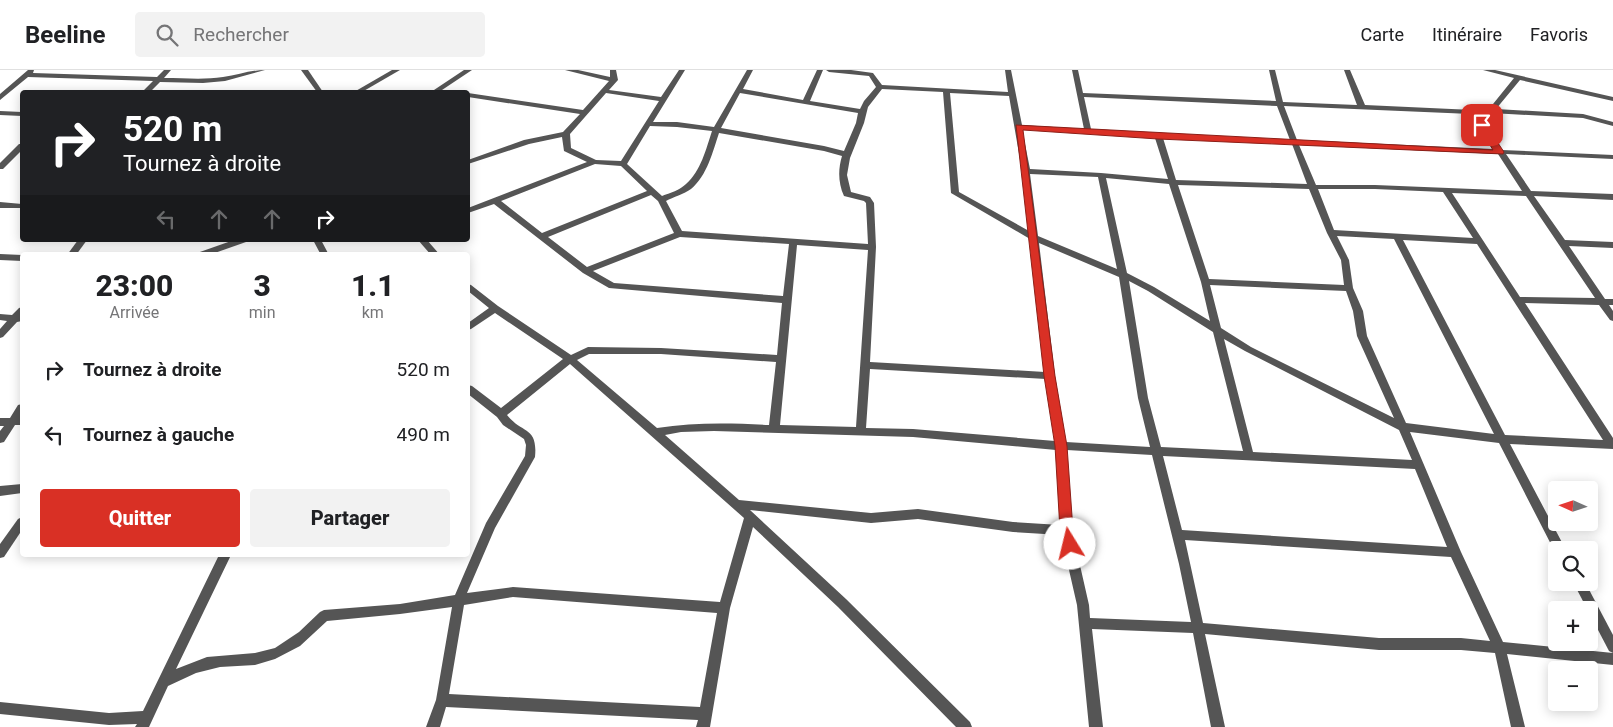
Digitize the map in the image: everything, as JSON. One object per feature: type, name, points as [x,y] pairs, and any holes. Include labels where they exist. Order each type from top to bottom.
[{"type":"street","points":[[148,90],[168,70]]},
{"type":"street","points":[[0,98],[29,72],[216,80],[262,70]]},
{"type":"street","points":[[304,70],[319,90]]},
{"type":"street","points":[[362,90],[397,70]]},
{"type":"street","points":[[439,90],[469,70]]},
{"type":"street","points":[[568,70],[614,80]]},
{"type":"street","points":[[597,75],[607,70]]},
{"type":"street","points":[[470,161],[527,142],[566,134],[614,80],[613,70]]},
{"type":"street","points":[[623,164],[682,70]]},
{"type":"street","points":[[661,200],[688,187],[697,177],[717,129],[750,70]]},
{"type":"street","points":[[804,103],[820,70]]},
{"type":"street","points":[[829,70],[871,74],[880,87]]},
{"type":"street","points":[[1008,70],[1026,171],[1050,376],[1061,446],[1066,530],[1085,623],[1096,727]]},
{"type":"street","points":[[1075,70],[1088,132]]},
{"type":"street","points":[[1272,70],[1280,104],[1294,141],[1331,233],[1347,266],[1349,288],[1358,311],[1362,336],[1403,427],[1455,552],[1500,650],[1518,727]]},
{"type":"street","points":[[1347,70],[1362,107]]},
{"type":"street","points":[[1486,70],[1613,99]]},
{"type":"street","points":[[1491,111],[1518,78]]},
{"type":"street","points":[[862,431],[872,247],[869,200],[847,194],[843,170],[845,154],[863,112],[871,96],[880,87],[1013,94]]},
{"type":"street","points":[[605,91],[664,100]]},
{"type":"street","points":[[739,91],[863,112]]},
{"type":"street","points":[[946,91],[955,193],[1034,238],[1124,275],[1174,302],[1248,349],[1403,427],[1501,439],[1612,445]]},
{"type":"street","points":[[1081,94],[1280,104],[1575,115],[1613,124]]},
{"type":"street","points":[[470,95],[586,113]]},
{"type":"street","points":[[1473,112],[1613,318]]},
{"type":"street","points":[[0,114],[20,114]]},
{"type":"street","points":[[649,124],[684,124],[717,129],[759,138],[807,144],[845,154]]},
{"type":"street","points":[[1019,127],[1158,136],[1613,157]]},
{"type":"street","points":[[566,134],[567,149],[594,162],[623,164],[661,200],[679,234]]},
{"type":"street","points":[[1158,136],[1205,282],[1249,456]]},
{"type":"street","points":[[0,167],[20,148]]},
{"type":"street","points":[[470,210],[594,162]]},
{"type":"street","points":[[1026,171],[1174,182],[1613,197]]},
{"type":"street","points":[[1100,175],[1124,275],[1143,398],[1158,450],[1178,535],[1199,628],[1218,727]]},
{"type":"street","points":[[1446,190],[1612,445]]},
{"type":"street","points":[[543,236],[653,192]]},
{"type":"street","points":[[495,201],[543,236],[586,271],[608,285],[620,288],[788,300]]},
{"type":"street","points":[[0,205],[20,206]]},
{"type":"street","points":[[1331,233],[1479,241]]},
{"type":"street","points":[[586,271],[679,234],[872,247]]},
{"type":"street","points":[[1396,237],[1555,541]]},
{"type":"street","points":[[73,252],[81,242]]},
{"type":"street","points":[[226,251],[241,242]]},
{"type":"street","points":[[424,242],[433,252]]},
{"type":"street","points":[[774,430],[793,243]]},
{"type":"street","points":[[1561,243],[1613,245]]},
{"type":"street","points":[[0,257],[20,258]]},
{"type":"street","points":[[1205,282],[1349,288]]},
{"type":"street","points":[[470,289],[570,359],[655,432],[736,504],[842,603],[965,727]]},
{"type":"street","points":[[1516,300],[1613,302]]},
{"type":"street","points":[[470,326],[495,308]]},
{"type":"street","points":[[0,317],[18,319]]},
{"type":"street","points":[[0,335],[18,319]]},
{"type":"street","points":[[501,414],[570,359],[582,352],[598,349],[782,359]]},
{"type":"street","points":[[866,365],[1050,376]]},
{"type":"street","points":[[433,727],[442,700],[459,599],[490,526],[530,457],[531,445],[528,437],[470,391]]},
{"type":"street","points":[[0,422],[17,421]]},
{"type":"street","points":[[0,439],[17,421]]},
{"type":"street","points":[[655,432],[680,428],[714,427],[913,432],[1061,446],[1418,465]]},
{"type":"street","points":[[0,491],[20,489]]},
{"type":"street","points":[[736,504],[871,518],[918,514],[1013,527],[1066,530]]},
{"type":"street","points":[[442,700],[704,721],[724,608],[750,517]]},
{"type":"street","points":[[1,552],[20,525]]},
{"type":"street","points":[[1178,535],[1455,552]]},
{"type":"street","points":[[0,708],[145,722],[223,557]]},
{"type":"street","points":[[1584,591],[1613,647]]},
{"type":"street","points":[[163,682],[200,665],[261,658],[287,649],[296,644],[324,616],[400,609],[513,592],[724,608]]},
{"type":"street","points":[[1085,623],[1199,628],[1379,644],[1434,643],[1613,660]]},
{"type":"route","points":[[1070,544],[1066,530],[1061,446],[1050,376],[1019,127],[1158,136],[1500,152],[1482,125]]}]
